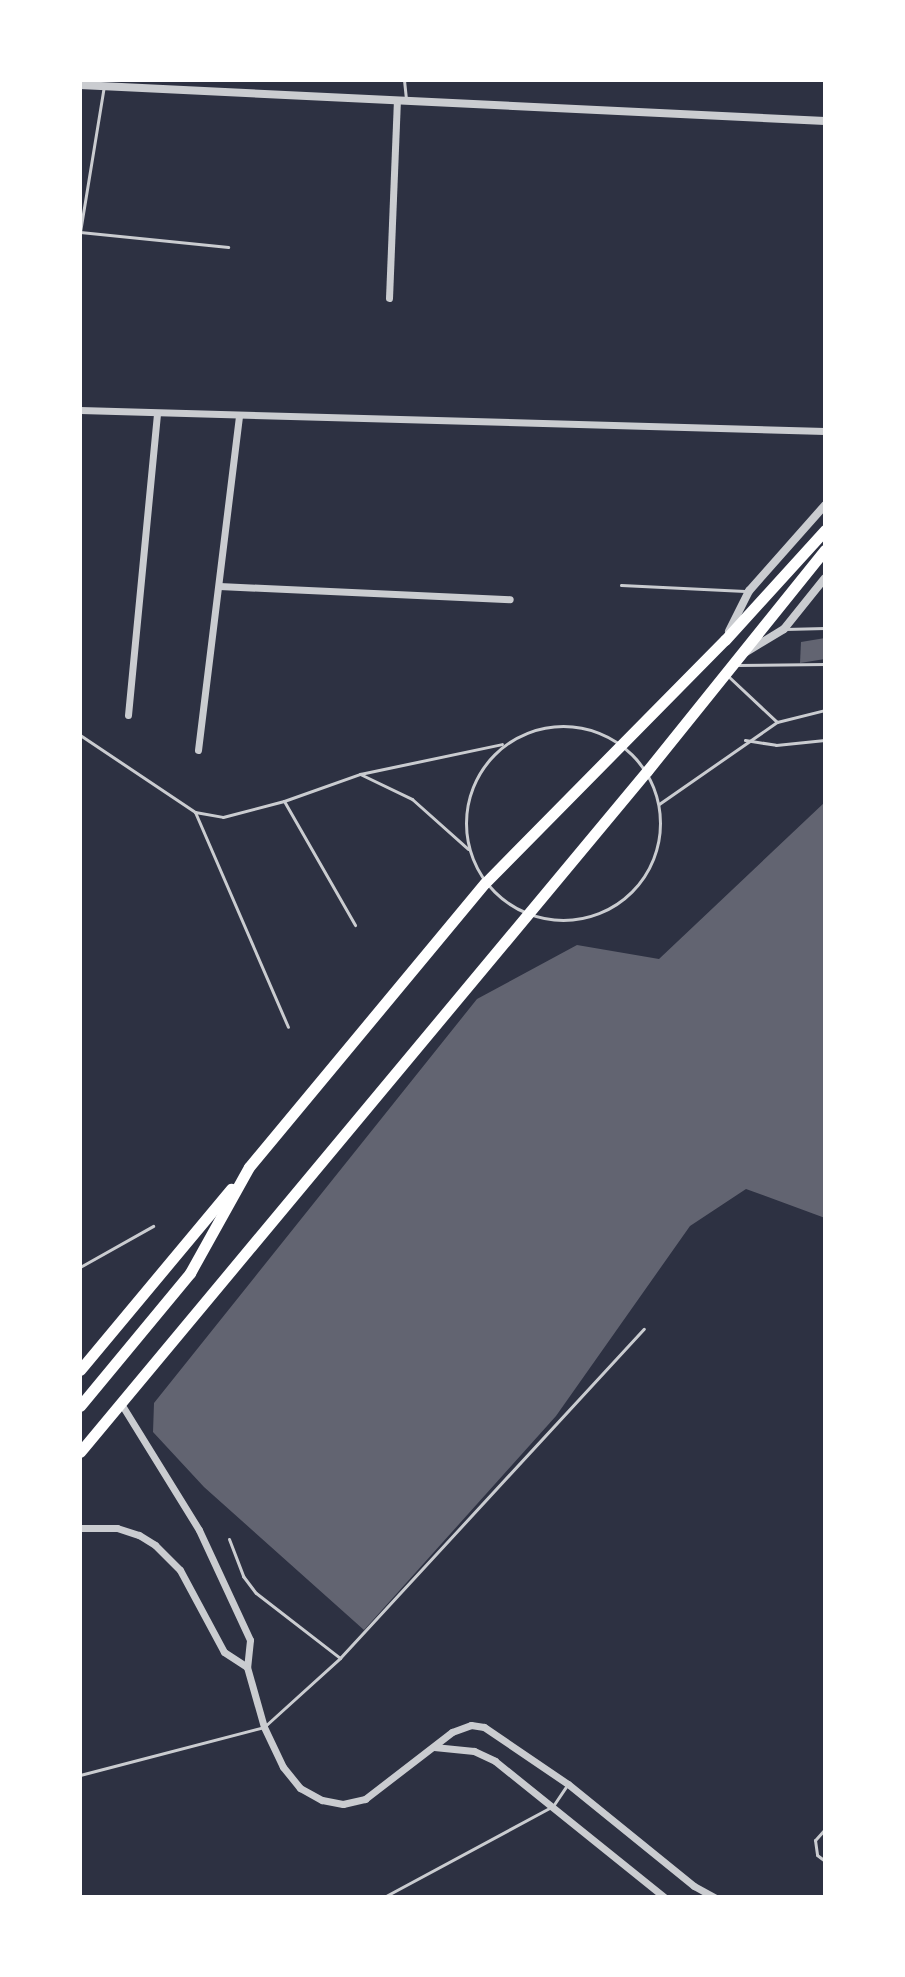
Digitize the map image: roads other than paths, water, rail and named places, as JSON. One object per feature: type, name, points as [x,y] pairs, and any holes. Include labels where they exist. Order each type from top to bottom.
[{"type":"main road","points":[[80,1370],[485,883],[725,640],[825,530]]},
{"type":"main road","points":[[80,1452],[647,771],[825,550]]},
{"type":"main road","points":[[80,1406],[190,1273],[249,1167]]},
{"type":"street","points":[[80,85],[402,103],[825,121]]},
{"type":"street","points":[[389,298],[402,103]]},
{"type":"street","points":[[80,410],[825,431]]},
{"type":"street","points":[[128,715],[157,413]]},
{"type":"street","points":[[198,750],[239,415]]},
{"type":"street","points":[[725,640],[749,591],[825,505]]},
{"type":"street","points":[[738,660],[784,629],[825,578]]},
{"type":"street","points":[[219,586],[510,599]]},
{"type":"street","points":[[120,1402],[199,1530],[250,1640],[247,1667],[264,1727],[283,1767],[300,1788],[322,1800],[343,1804],[365,1799],[452,1732],[471,1725],[484,1727],[568,1784],[694,1886],[714,1897]]},
{"type":"street","points":[[80,1528],[117,1528],[139,1535],[155,1545],[180,1570],[224,1652],[247,1667]]},
{"type":"street","points":[[434,1747],[484,1754],[664,1897]]},
{"type":"lane","points":[[402,103],[404,80]]},
{"type":"lane","points":[[104,86],[80,232],[228,247]]},
{"type":"lane","points":[[621,585],[749,591]]},
{"type":"lane","points":[[784,629],[825,628]]},
{"type":"lane","points":[[738,660],[825,664]]},
{"type":"lane","points":[[725,674],[777,722]]},
{"type":"lane","points":[[659,804],[745,740],[777,722],[825,710]]},
{"type":"lane","points":[[80,735],[195,812],[223,817],[284,801],[360,774],[502,744],[537,727],[575,724],[620,743],[647,771],[659,804],[660,839],[648,872],[625,898],[595,916],[560,921],[526,914],[503,902],[485,883],[468,849],[412,799],[360,774]]},
{"type":"lane","points":[[745,740],[776,745],[825,740]]},
{"type":"lane","points":[[468,849],[465,810],[477,773],[502,744]]},
{"type":"lane","points":[[284,801],[355,925]]},
{"type":"lane","points":[[195,812],[288,1027]]},
{"type":"lane","points":[[80,1267],[153,1226]]},
{"type":"lane","points":[[80,1775],[264,1727],[340,1658],[644,1329]]},
{"type":"lane","points":[[229,1539],[243,1576],[256,1593],[340,1658]]},
{"type":"lane","points":[[384,1897],[553,1806],[568,1784]]},
{"type":"lane","points":[[825,1829],[815,1840],[817,1855],[825,1861]]}]
